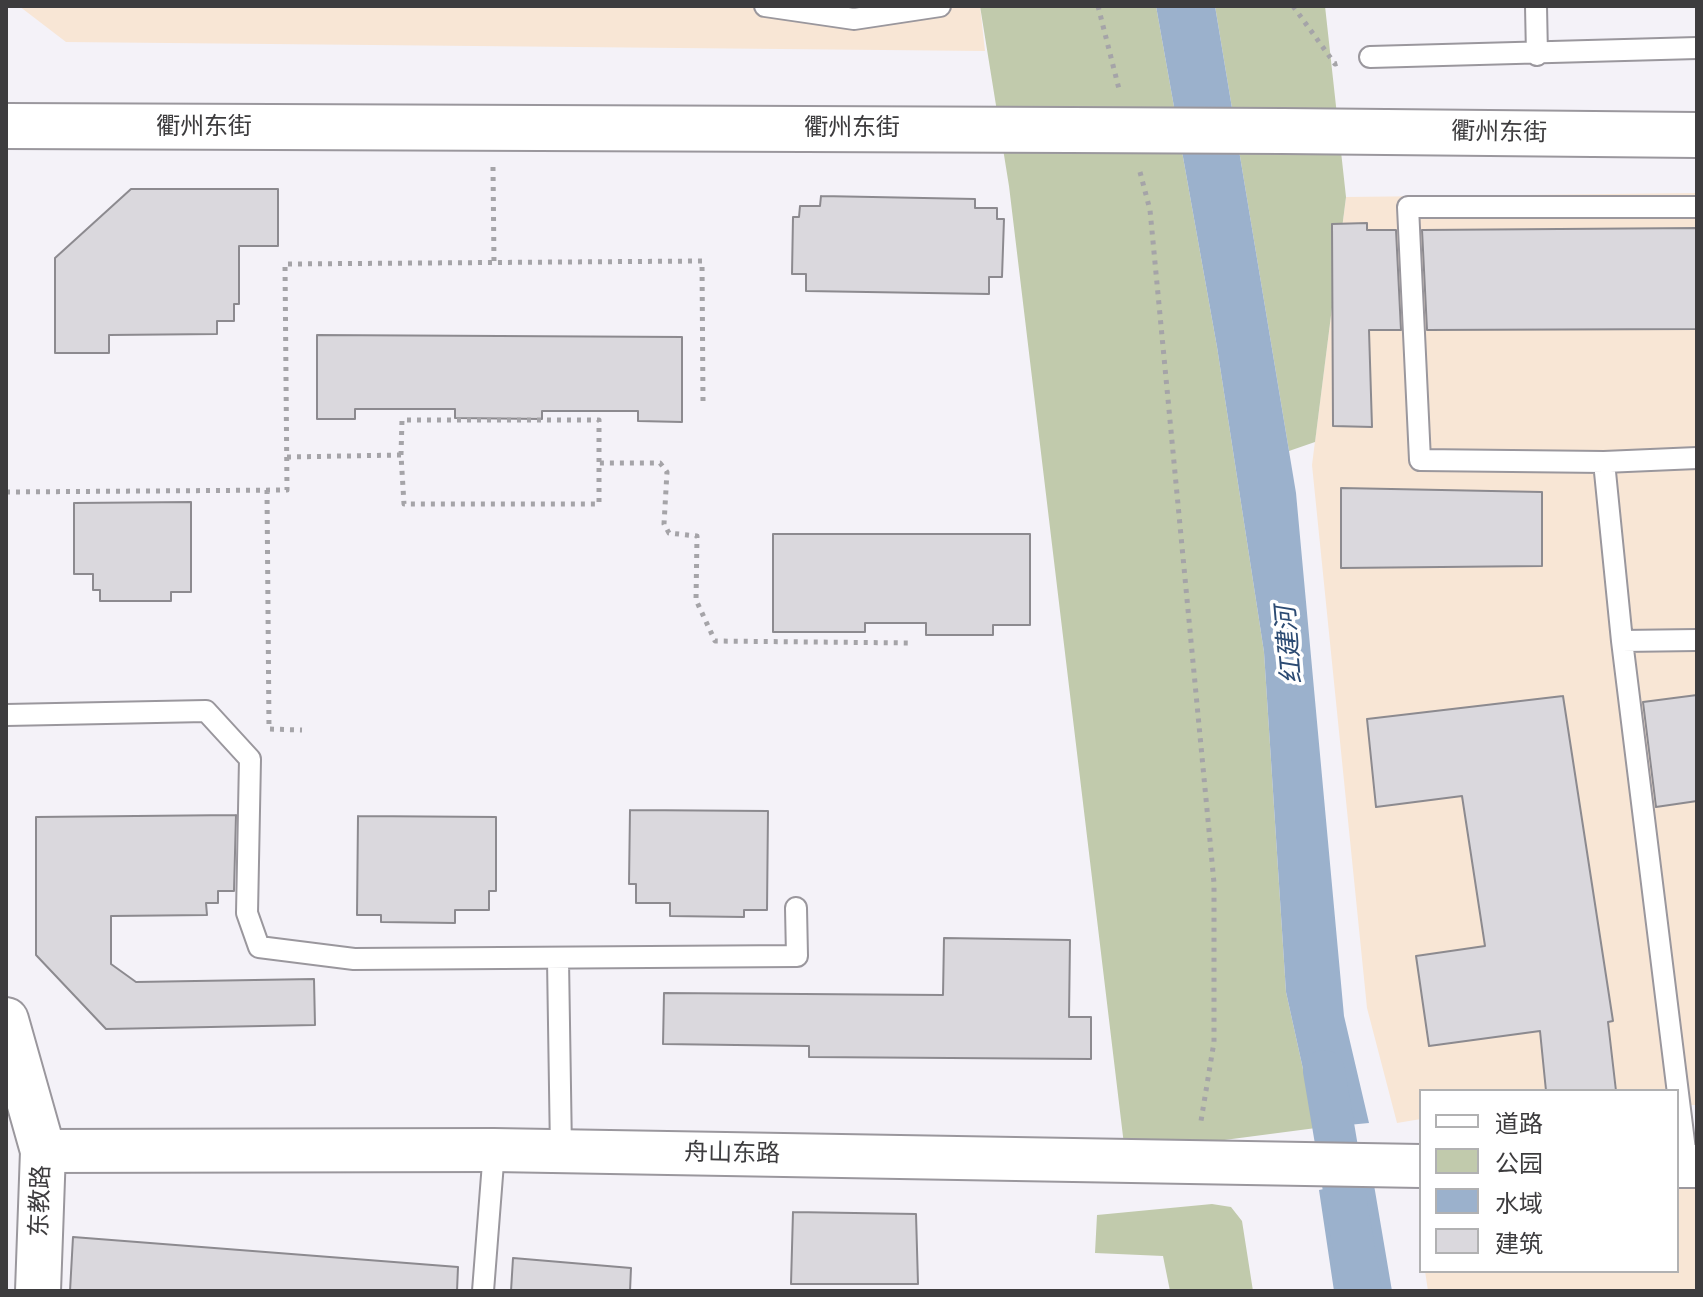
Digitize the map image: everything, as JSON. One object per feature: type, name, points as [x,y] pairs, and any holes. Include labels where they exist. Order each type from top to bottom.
[{"type":"street","name":"衢州东街","points":[[6,126],[1697,135]]},
{"type":"street","name":"东教路","points":[[6,1020],[43,1151],[38,1291]]},
{"type":"street","name":"舟山东路","points":[[43,1151],[494,1150],[1419,1166]]},
{"type":"lane","points":[[765,6],[854,19],[940,6]]},
{"type":"lane","points":[[1536,6],[1537,55]]},
{"type":"lane","points":[[1370,57],[1537,55],[1697,48]]},
{"type":"lane","points":[[1697,207],[1408,207],[1420,460],[1604,462],[1697,458]]},
{"type":"lane","points":[[1604,462],[1622,641],[1677,1089]]},
{"type":"lane","points":[[1622,641],[1697,640]]},
{"type":"lane","points":[[6,715],[206,711],[250,759],[247,913],[259,947],[354,959],[797,956],[796,908]]},
{"type":"lane","points":[[558,960],[561,1151]]},
{"type":"lane","points":[[1679,1101],[1687,1166]]},
{"type":"lane","points":[[483,1291],[494,1150]]},
{"type":"path","points":[[1098,6],[1120,93]]},
{"type":"path","points":[[1293,6],[1335,64],[1370,57]]},
{"type":"path","points":[[493,127],[494,262]]},
{"type":"path","points":[[1139,166],[1150,210],[1214,883],[1214,1042],[1194,1161]]},
{"type":"path","points":[[6,492],[287,490],[285,264],[702,261],[703,402]]},
{"type":"path","points":[[402,420],[599,420],[599,463],[599,504],[404,504],[402,420]]},
{"type":"path","points":[[287,457],[401,455]]},
{"type":"path","points":[[599,463],[660,463],[667,472],[664,524],[669,533],[697,536],[696,600],[715,641],[913,643]]},
{"type":"path","points":[[267,490],[269,729],[302,730]]},
{"type":"shaded area","points":[[19,6],[980,6],[985,51],[66,42]]},
{"type":"shaded area","points":[[1697,193],[1697,1105],[1679,1105],[1679,1089],[1419,1089],[1419,1119],[1397,1123],[1367,1008],[1312,465],[1346,197]]},
{"type":"shaded area","points":[[1679,1161],[1697,1161],[1697,1291],[1428,1291],[1425,1273],[1679,1273]]},
{"type":"green space","points":[[980,6],[1156,6],[1217,347],[1264,652],[1286,992],[1316,1128],[1125,1153],[1009,186]]},
{"type":"green space","points":[[1215,6],[1325,6],[1346,197],[1315,442],[1289,451]]},
{"type":"green space","points":[[1212,1204],[1231,1207],[1242,1221],[1253,1291],[1170,1291],[1163,1256],[1095,1253],[1097,1215]]},
{"type":"water","points":[[1156,6],[1215,6],[1296,493],[1344,1016],[1369,1123],[1316,1128],[1286,992],[1264,652],[1217,347]]},
{"type":"water","points":[[1373,1179],[1392,1291],[1334,1291],[1319,1190]]},
{"type":"building","points":[[131,189],[278,189],[278,246],[239,246],[239,304],[234,304],[234,321],[217,321],[217,334],[109,335],[109,353],[55,353],[55,258]]},
{"type":"building","points":[[821,196],[975,199],[975,208],[997,208],[997,219],[1004,219],[1002,277],[989,277],[989,294],[806,291],[806,274],[792,274],[793,217],[799,217],[800,206],[820,206]]},
{"type":"building","points":[[1367,223],[1367,230],[1396,230],[1401,330],[1369,330],[1372,427],[1333,426],[1332,224]]},
{"type":"building","points":[[1697,228],[1697,329],[1427,330],[1422,230]]},
{"type":"building","points":[[317,335],[682,337],[682,422],[638,421],[638,411],[542,411],[542,419],[455,418],[455,409],[355,409],[355,419],[317,419]]},
{"type":"building","points":[[1341,488],[1542,492],[1542,566],[1341,568]]},
{"type":"building","points":[[191,502],[191,592],[171,592],[171,601],[100,601],[100,590],[93,590],[93,574],[74,574],[74,503]]},
{"type":"building","points":[[773,534],[1030,534],[1030,625],[993,625],[993,635],[926,635],[926,623],[865,623],[865,632],[773,632]]},
{"type":"building","points":[[1697,695],[1697,801],[1656,807],[1643,702]]},
{"type":"building","points":[[1563,696],[1613,1021],[1608,1022],[1616,1089],[1546,1089],[1540,1031],[1429,1046],[1416,956],[1485,946],[1462,796],[1376,807],[1367,719]]},
{"type":"building","points":[[630,810],[768,811],[767,910],[744,910],[744,917],[670,916],[670,903],[636,903],[636,884],[629,884]]},
{"type":"building","points":[[236,815],[234,891],[218,891],[218,903],[206,903],[207,915],[111,916],[111,964],[136,982],[314,979],[315,1025],[106,1029],[36,955],[36,817]]},
{"type":"building","points":[[358,816],[496,817],[496,891],[489,891],[489,910],[455,910],[455,923],[381,922],[381,915],[357,915]]},
{"type":"building","points":[[944,938],[1070,940],[1069,1017],[1091,1017],[1091,1059],[809,1057],[809,1046],[663,1044],[664,993],[943,995]]},
{"type":"building","points":[[793,1212],[916,1214],[918,1284],[791,1284]]},
{"type":"building","points":[[73,1237],[458,1267],[457,1291],[70,1291]]},
{"type":"building","points":[[513,1258],[631,1268],[630,1291],[511,1291]]},
{"type":"waterway","name":"红建河","points":[[1324,1071],[1361,1291]]}]
